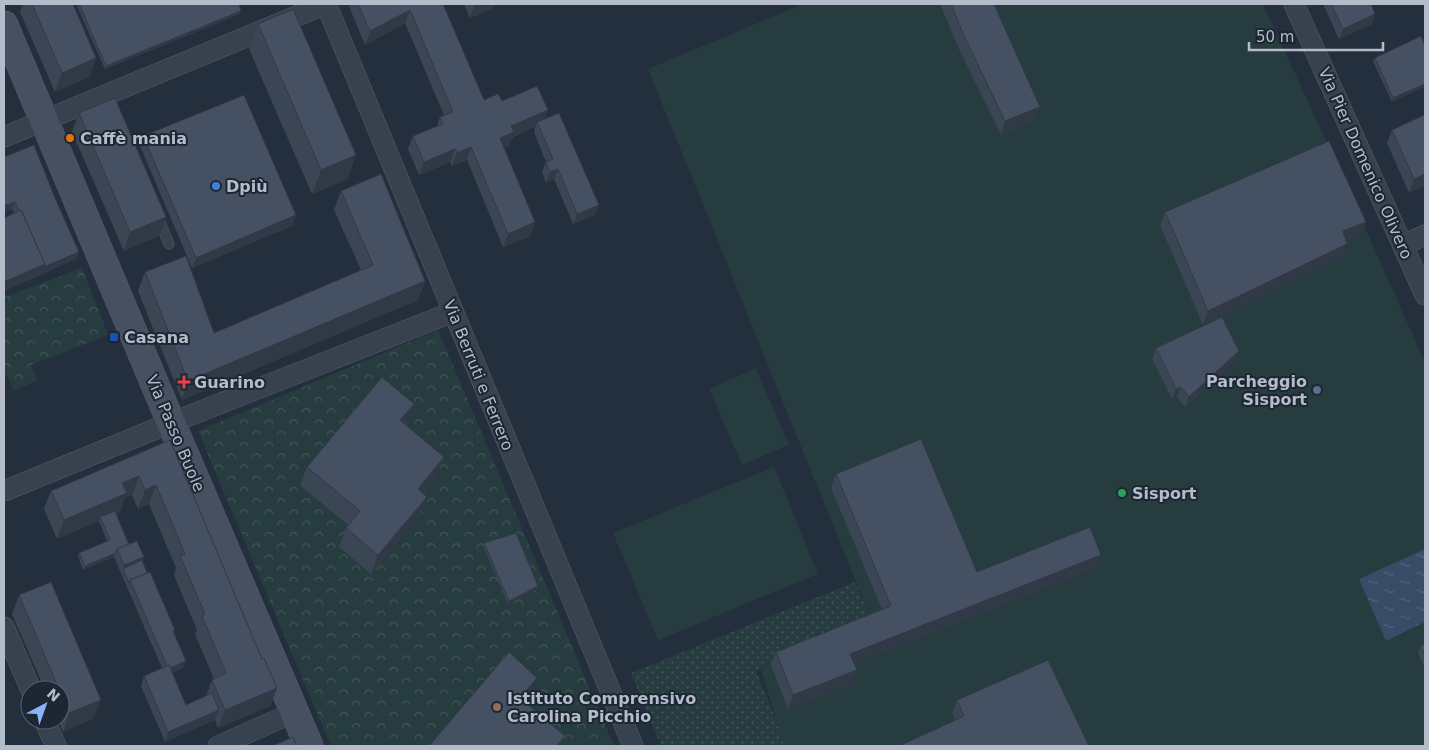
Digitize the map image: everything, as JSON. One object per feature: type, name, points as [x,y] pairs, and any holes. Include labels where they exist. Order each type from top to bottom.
[{"type":"street","points":[[4,137],[44,120],[108,99],[326,4]]},
{"type":"street","name":"Via Berruti e Ferrero","points":[[326,4],[633,746]]},
{"type":"street","name":"Via Pier Domenico Olivero","points":[[1294,4],[1425,294]]},
{"type":"street","name":"Via Passo Buole","points":[[4,25],[309,746]]},
{"type":"street","points":[[1403,244],[1425,235]]},
{"type":"street","points":[[4,491],[453,312]]},
{"type":"street","points":[[4,627],[27,680]]},
{"type":"street","points":[[218,746],[295,712]]},
{"type":"street","points":[[49,730],[56,746]]},
{"type":"lane","points":[[154,209],[169,244]]},
{"type":"green space","name":"Sisport","points":[[803,4],[1263,4],[1425,362],[1425,746],[784,746],[761,669],[873,624],[648,69]]},
{"type":"green space","points":[[82,268],[108,335],[31,365],[37,381],[14,391],[7,375],[4,376],[4,297]]},
{"type":"green space","points":[[438,330],[614,746],[331,746],[198,431]]},
{"type":"green space","points":[[756,368],[789,445],[742,465],[709,389]]},
{"type":"green space","points":[[774,467],[818,574],[658,640],[613,533]]},
{"type":"green space","points":[[855,582],[873,624],[756,671],[787,746],[661,746],[631,673]]},
{"type":"water","points":[[1425,549],[1425,622],[1386,641],[1359,579]]},
{"type":"building","points":[[32,4],[73,4],[96,58],[62,73]]},
{"type":"building","points":[[79,4],[239,4],[241,11],[106,66]]},
{"type":"building","points":[[358,4],[443,4],[484,100],[498,94],[502,101],[537,86],[548,110],[511,126],[514,132],[500,138],[535,222],[508,234],[471,147],[457,153],[455,149],[424,162],[413,136],[443,124],[440,117],[453,112],[410,10],[370,31]]},
{"type":"building","points":[[951,4],[994,4],[1040,107],[1005,121],[964,36]]},
{"type":"building","points":[[1331,4],[1371,4],[1375,14],[1343,29]]},
{"type":"building","points":[[293,9],[356,155],[321,170],[258,24]]},
{"type":"building","points":[[1421,36],[1425,46],[1425,84],[1393,98],[1375,58]]},
{"type":"building","name":"Dpiù","points":[[244,95],[296,215],[196,258],[143,136]]},
{"type":"building","points":[[115,98],[166,217],[130,232],[79,113]]},
{"type":"building","points":[[559,113],[599,205],[577,214],[558,169],[550,172],[546,162],[553,159],[537,122]]},
{"type":"building","points":[[1424,115],[1425,174],[1414,179],[1392,130]]},
{"type":"building","points":[[1329,141],[1366,222],[1343,231],[1347,244],[1208,311],[1165,212]]},
{"type":"building","points":[[34,145],[79,252],[44,267],[45,264],[21,210],[19,211],[15,202],[4,206],[4,157]]},
{"type":"building","points":[[381,174],[425,281],[188,381],[145,272],[186,256],[214,333],[373,265],[341,191]]},
{"type":"building","points":[[21,210],[45,264],[4,282],[4,218]]},
{"type":"building","points":[[1222,317],[1239,351],[1189,397],[1181,387],[1176,389],[1156,348]]},
{"type":"building","points":[[382,377],[414,404],[400,420],[444,457],[418,489],[427,497],[378,555],[346,528],[360,511],[307,467]]},
{"type":"building","points":[[921,439],[977,572],[1090,527],[1101,555],[850,654],[857,670],[793,695],[776,652],[891,606],[836,474]]},
{"type":"building","points":[[170,440],[262,659],[264,658],[277,688],[225,710],[212,680],[226,673],[202,616],[205,614],[180,556],[185,554],[156,485],[145,490],[139,476],[122,483],[127,493],[64,520],[51,491]]},
{"type":"building","points":[[115,511],[129,545],[117,549],[116,553],[85,566],[79,553],[110,540],[100,517]]},
{"type":"building","points":[[516,533],[538,586],[509,601],[484,543]]},
{"type":"building","points":[[137,541],[144,557],[124,565],[117,549]]},
{"type":"building","points":[[142,560],[147,573],[130,580],[129,583],[123,569]]},
{"type":"building","points":[[150,572],[186,661],[170,668],[169,665],[167,666],[130,580]]},
{"type":"building","points":[[51,582],[101,700],[70,713],[70,680],[55,680],[19,595]]},
{"type":"building","points":[[1425,644],[1425,656],[1421,646]]},
{"type":"building","name":"Istituto Comprensivo Carolina Picchio","points":[[509,652],[537,678],[520,698],[565,736],[557,746],[429,746]]},
{"type":"building","points":[[1048,660],[1089,746],[899,746],[964,716],[957,700]]},
{"type":"building","points":[[169,665],[186,705],[212,693],[219,710],[168,732],[144,676]]},
{"type":"building","points":[[293,737],[297,746],[272,746]]},
{"type":"place","name":"Caffè mania","points":[[70,138]]},
{"type":"place","name":"Dpiù","points":[[216,186]]},
{"type":"place","name":"Casana","points":[[114,337]]},
{"type":"place","name":"Guarino","points":[[184,382]]},
{"type":"place","name":"Parcheggio Sisport","points":[[1317,390]]},
{"type":"place","name":"Sisport","points":[[1122,493]]},
{"type":"place","name":"Istituto Comprensivo Carolina Picchio","points":[[497,707]]}]
